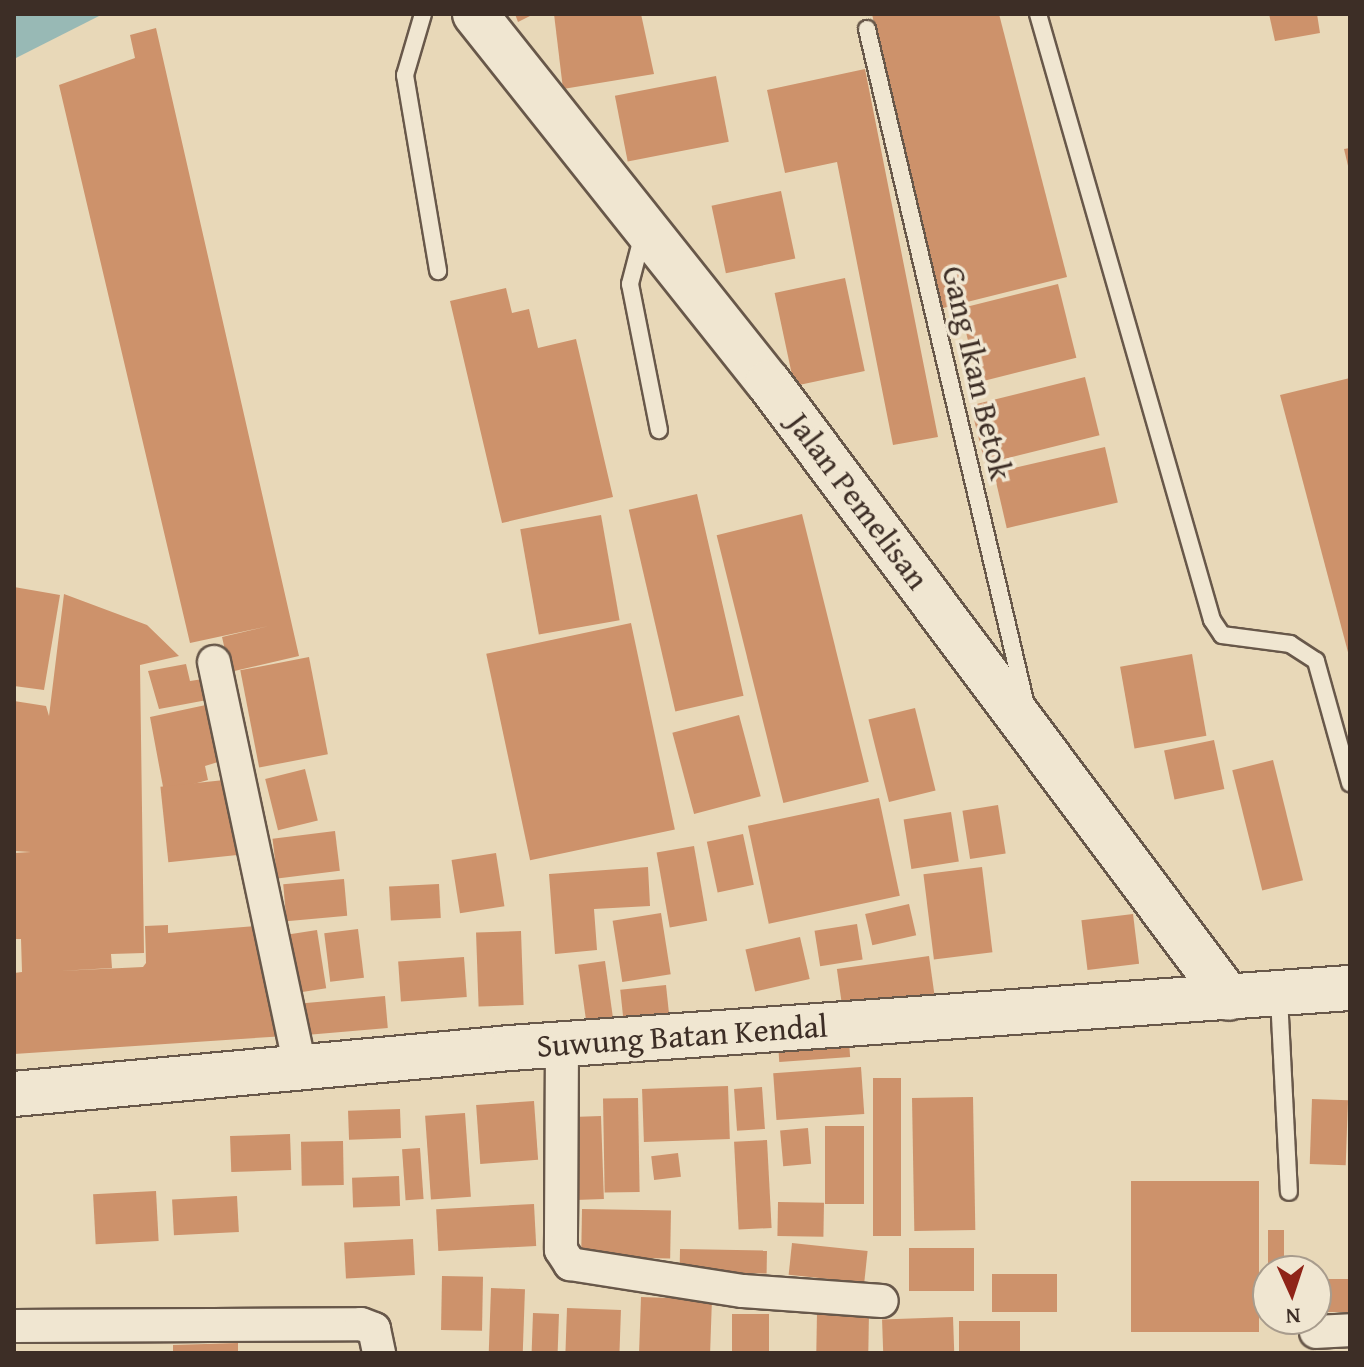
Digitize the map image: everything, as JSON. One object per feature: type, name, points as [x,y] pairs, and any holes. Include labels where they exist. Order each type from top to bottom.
[{"type":"street","name":"Jalan Pemelisan","points":[[475,14],[646,229],[1031,729],[1229,998]]},
{"type":"street","points":[[214,662],[301,1070]]},
{"type":"street","name":"Suwung Batan Kendal","points":[[14,1094],[562,1044],[1350,988]]},
{"type":"street","points":[[562,1044],[561,1250],[570,1264],[743,1291],[882,1301]]},
{"type":"street","points":[[14,1326],[361,1324],[374,1329],[379,1353]]},
{"type":"lane","points":[[423,14],[405,75],[438,271]]},
{"type":"lane","points":[[1038,14],[1212,620],[1222,635],[1290,644],[1316,661],[1350,783]]},
{"type":"lane","name":"Gang Ikan Betok","points":[[867,29],[1031,729]]},
{"type":"lane","points":[[646,229],[630,284],[659,430]]},
{"type":"lane","points":[[1279,995],[1289,1192]]},
{"type":"water","points":[[14,14],[103,14],[14,59]]},
{"type":"building","points":[[515,14],[534,14],[518,22]]},
{"type":"building","points":[[554,14],[641,14],[654,74],[563,89]]},
{"type":"building","points":[[872,14],[999,14],[1067,277],[939,309]]},
{"type":"building","points":[[1269,14],[1317,14],[1320,33],[1275,41]]},
{"type":"building","points":[[156,28],[299,656],[230,672],[222,637],[269,626],[190,643],[59,85],[135,58],[130,35]]},
{"type":"building","points":[[865,69],[938,437],[893,445],[837,162],[785,173],[767,90]]},
{"type":"building","points":[[716,76],[729,142],[628,161],[615,96]]},
{"type":"building","points":[[1350,148],[1350,170],[1349,170],[1344,149]]},
{"type":"building","points":[[781,191],[795,258],[726,273],[712,206]]},
{"type":"building","points":[[845,278],[865,371],[794,386],[775,293]]},
{"type":"building","points":[[1058,284],[1076,358],[978,382],[960,308]]},
{"type":"building","points":[[506,288],[512,313],[529,309],[538,348],[576,339],[613,497],[502,523],[450,301]]},
{"type":"building","points":[[1085,377],[1100,435],[985,464],[971,406]]},
{"type":"building","points":[[1350,378],[1350,656],[1349,656],[1280,395]]},
{"type":"building","points":[[1105,447],[1118,503],[1007,528],[994,473]]},
{"type":"building","points":[[697,494],[744,696],[675,711],[629,510]]},
{"type":"building","points":[[802,514],[869,782],[783,803],[717,535]]},
{"type":"building","points":[[601,515],[620,620],[539,635],[520,529]]},
{"type":"building","points":[[14,587],[60,595],[44,690],[14,686]]},
{"type":"building","points":[[64,594],[147,625],[179,656],[140,665],[144,953],[111,954],[112,968],[59,971],[143,967],[146,963],[145,926],[168,925],[168,933],[267,925],[286,1036],[14,1054],[14,973],[22,972],[21,939],[14,939],[14,853],[31,852],[14,851],[14,701],[46,706],[49,716]]},
{"type":"building","points":[[631,623],[675,829],[530,860],[486,654]]},
{"type":"building","points":[[1192,654],[1206,736],[1135,748],[1120,667]]},
{"type":"building","points":[[309,657],[328,754],[259,768],[240,670]]},
{"type":"building","points":[[186,664],[190,681],[203,679],[207,700],[159,709],[148,671]]},
{"type":"building","points":[[215,703],[225,746],[216,747],[218,762],[205,766],[208,780],[164,792],[150,717]]},
{"type":"building","points":[[915,708],[936,790],[889,802],[868,720]]},
{"type":"building","points":[[739,715],[761,796],[694,814],[672,733]]},
{"type":"building","points":[[1214,740],[1224,789],[1175,800],[1164,751]]},
{"type":"building","points":[[1273,760],[1303,880],[1262,890],[1232,770]]},
{"type":"building","points":[[305,769],[318,820],[278,830],[265,779]]},
{"type":"building","points":[[234,779],[242,855],[168,862],[160,787]]},
{"type":"building","points":[[879,798],[900,896],[769,924],[748,826]]},
{"type":"building","points":[[998,805],[1006,853],[970,859],[962,811]]},
{"type":"building","points":[[951,812],[959,861],[911,869],[904,820]]},
{"type":"building","points":[[335,831],[340,871],[277,878],[272,839]]},
{"type":"building","points":[[743,834],[754,885],[718,893],[707,842]]},
{"type":"building","points":[[694,846],[707,921],[670,927],[657,853]]},
{"type":"building","points":[[496,853],[504,906],[460,913],[452,860]]},
{"type":"building","points":[[648,867],[650,906],[594,909],[597,950],[555,954],[549,874]]},
{"type":"building","points":[[982,867],[992,952],[934,960],[923,874]]},
{"type":"building","points":[[344,879],[347,916],[286,921],[283,884]]},
{"type":"building","points":[[439,884],[441,918],[391,921],[389,887]]},
{"type":"building","points":[[909,904],[916,935],[872,945],[865,914]]},
{"type":"building","points":[[661,913],[671,974],[622,982],[613,921]]},
{"type":"building","points":[[1133,914],[1139,964],[1087,970],[1081,920]]},
{"type":"building","points":[[857,924],[863,960],[820,966],[815,931]]},
{"type":"building","points":[[358,929],[364,978],[330,982],[324,933]]},
{"type":"building","points":[[317,930],[326,988],[293,994],[283,935]]},
{"type":"building","points":[[521,931],[524,1005],[479,1007],[476,933]]},
{"type":"building","points":[[800,937],[810,979],[755,991],[745,950]]},
{"type":"building","points":[[929,956],[935,998],[843,1011],[837,969]]},
{"type":"building","points":[[464,957],[467,997],[401,1002],[398,962]]},
{"type":"building","points":[[605,961],[613,1018],[586,1022],[578,965]]},
{"type":"building","points":[[666,985],[669,1015],[623,1020],[620,990]]},
{"type":"building","points":[[385,996],[388,1028],[303,1035],[300,1003]]},
{"type":"building","points":[[849,1041],[850,1057],[779,1062],[778,1046]]},
{"type":"building","points":[[861,1067],[864,1114],[776,1120],[773,1073]]},
{"type":"building","points":[[873,1078],[901,1078],[901,1236],[873,1236]]},
{"type":"building","points":[[728,1086],[730,1139],[644,1142],[642,1089]]},
{"type":"building","points":[[762,1087],[765,1129],[737,1131],[734,1089]]},
{"type":"building","points":[[973,1097],[975,1230],[914,1231],[912,1098]]},
{"type":"building","points":[[638,1098],[640,1192],[605,1193],[603,1099]]},
{"type":"building","points":[[1312,1099],[1348,1100],[1346,1165],[1310,1164]]},
{"type":"building","points":[[534,1101],[538,1160],[480,1164],[476,1105]]},
{"type":"building","points":[[400,1109],[401,1138],[349,1140],[348,1111]]},
{"type":"building","points":[[465,1113],[471,1197],[431,1200],[425,1116]]},
{"type":"building","points":[[601,1116],[604,1199],[568,1200],[565,1117]]},
{"type":"building","points":[[825,1126],[864,1126],[864,1204],[825,1204]]},
{"type":"building","points":[[808,1128],[811,1164],[783,1166],[780,1130]]},
{"type":"building","points":[[290,1134],[291,1170],[231,1172],[230,1136]]},
{"type":"building","points":[[767,1140],[772,1228],[739,1230],[734,1142]]},
{"type":"building","points":[[343,1141],[344,1185],[302,1186],[301,1142]]},
{"type":"building","points":[[420,1148],[424,1199],[406,1200],[402,1149]]},
{"type":"building","points":[[678,1153],[681,1177],[654,1180],[651,1156]]},
{"type":"building","points":[[399,1176],[400,1206],[353,1208],[352,1178]]},
{"type":"building","points":[[1131,1181],[1259,1181],[1259,1255],[1252,1255],[1252,1332],[1131,1332]]},
{"type":"building","points":[[156,1191],[159,1241],[96,1244],[93,1194]]},
{"type":"building","points":[[237,1196],[239,1232],[174,1235],[172,1199]]},
{"type":"building","points":[[778,1202],[824,1203],[823,1237],[777,1236]]},
{"type":"building","points":[[534,1204],[536,1246],[438,1251],[436,1209]]},
{"type":"building","points":[[582,1209],[671,1211],[670,1259],[581,1257]]},
{"type":"building","points":[[1268,1230],[1284,1230],[1284,1255],[1268,1255]]},
{"type":"building","points":[[413,1239],[415,1275],[346,1279],[344,1243]]},
{"type":"building","points":[[792,1243],[868,1251],[864,1283],[789,1275]]},
{"type":"building","points":[[909,1248],[974,1248],[974,1291],[909,1291]]},
{"type":"building","points":[[680,1249],[767,1251],[767,1274],[680,1272]]},
{"type":"building","points":[[992,1274],[1057,1274],[1057,1312],[992,1312]]},
{"type":"building","points":[[442,1276],[483,1277],[482,1331],[441,1330]]},
{"type":"building","points":[[1332,1279],[1349,1279],[1349,1312],[1332,1312]]},
{"type":"building","points":[[491,1288],[525,1289],[523,1353],[489,1353]]},
{"type":"building","points":[[641,1297],[712,1299],[710,1353],[639,1353]]},
{"type":"building","points":[[567,1308],[621,1310],[619,1353],[565,1353]]},
{"type":"building","points":[[817,1312],[869,1313],[868,1353],[816,1353]]},
{"type":"building","points":[[533,1313],[559,1314],[558,1353],[532,1353]]},
{"type":"building","points":[[732,1314],[769,1314],[769,1353],[732,1353]]},
{"type":"building","points":[[953,1317],[954,1352],[883,1353],[882,1319]]},
{"type":"building","points":[[959,1321],[1020,1321],[1020,1353],[959,1353]]},
{"type":"building","points":[[238,1343],[238,1353],[173,1353],[173,1345]]}]
